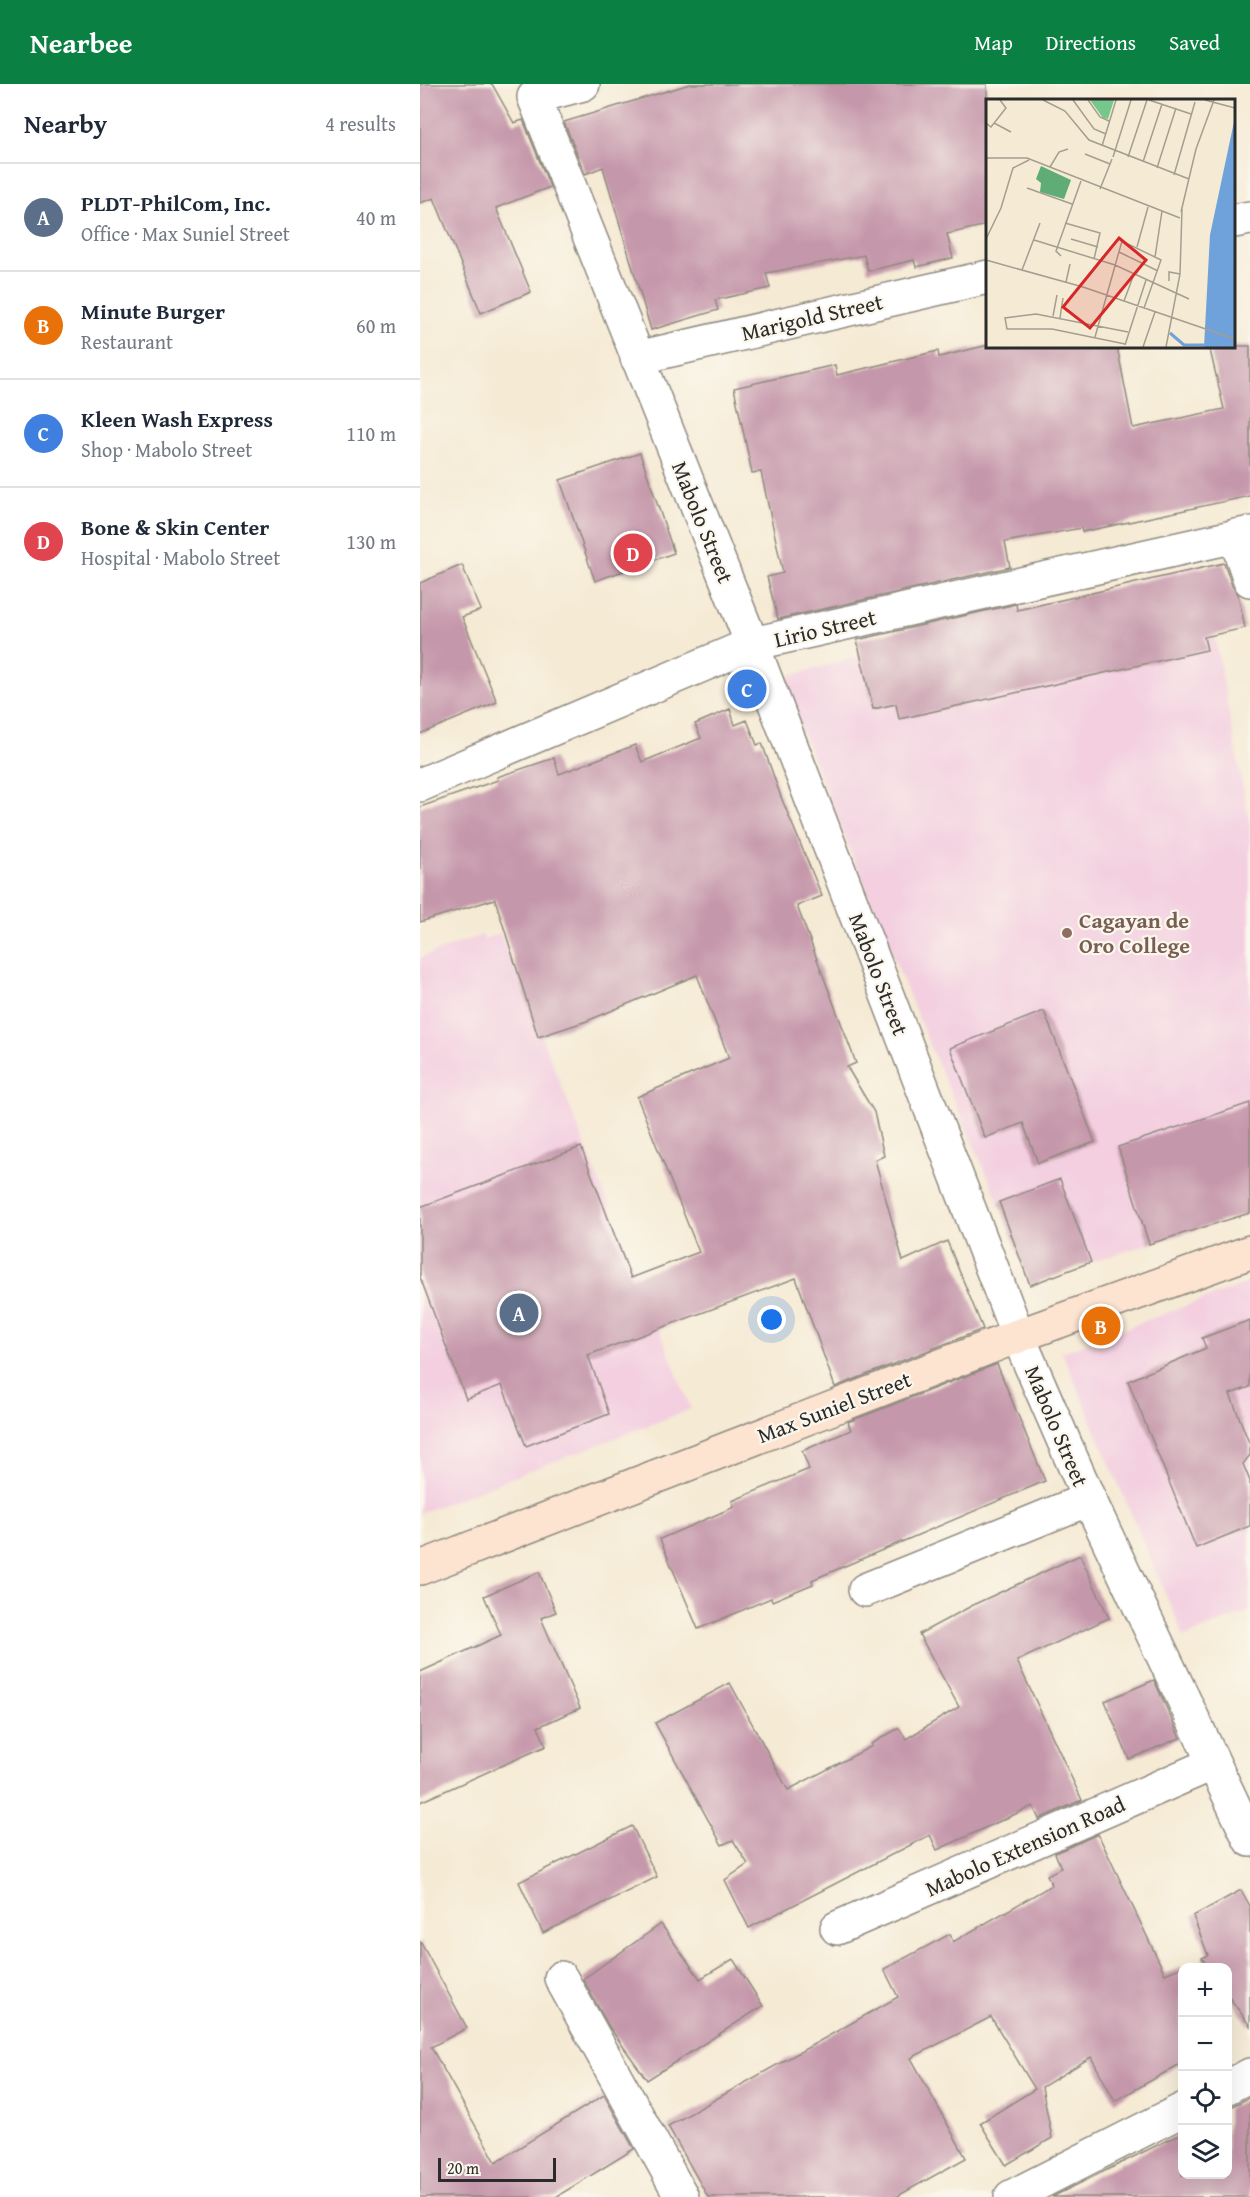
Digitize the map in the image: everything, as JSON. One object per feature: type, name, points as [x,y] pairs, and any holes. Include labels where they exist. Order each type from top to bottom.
[{"type":"main road","name":"Max Suniel Street","points":[[420,1568],[1018,1336],[1250,1252]]},
{"type":"street","name":"Mabolo Street","points":[[583,84],[534,98],[752,644],[1018,1336],[1089,1499],[1212,1764],[1250,1840]]},
{"type":"street","points":[[1235,221],[1250,218]]},
{"type":"street","name":"Marigold Street","points":[[637,357],[986,278]]},
{"type":"street","points":[[1243,535],[1250,580]]},
{"type":"street","name":"Lirio Street","points":[[420,784],[752,644],[1243,535]]},
{"type":"street","points":[[865,1590],[1089,1499]]},
{"type":"street","name":"Mabolo Extension Road","points":[[837,1928],[1212,1764]]},
{"type":"street","points":[[561,1978],[682,2197]]},
{"type":"street","points":[[1232,2084],[1250,2075]]},
{"type":"street","points":[[1011,2197],[1178,2112]]},
{"type":"shaded area","name":"Cagayan de Oro College","points":[[1201,564],[1250,825],[1250,1213],[1091,1262],[1030,1285],[999,1202],[928,1042],[780,678]]},
{"type":"shaded area","points":[[500,933],[691,1409],[420,1513],[420,958],[482,935],[484,939]]},
{"type":"shaded area","points":[[1250,1282],[1250,1611],[1184,1637],[1062,1352]]},
{"type":"building","points":[[420,84],[492,84],[514,123],[523,120],[550,187],[496,208],[531,292],[481,313],[434,198],[420,203]]},
{"type":"building","points":[[690,84],[987,84],[986,225],[947,234],[953,258],[916,267],[914,260],[868,271],[864,255],[766,273],[770,288],[715,300],[718,310],[651,330],[603,167],[585,174],[564,122]]},
{"type":"building","points":[[984,346],[986,348],[1117,348],[1133,428],[1224,409],[1209,348],[1250,346],[1250,496],[1082,532],[1081,528],[1005,542],[1010,567],[778,619],[767,577],[783,573],[761,472],[752,473],[734,388],[835,365],[837,375],[938,351],[939,357]]},
{"type":"building","points":[[640,453],[674,553],[595,581],[560,480]]},
{"type":"building","points":[[1224,563],[1232,586],[1238,594],[1245,628],[1204,637],[1207,650],[899,719],[896,704],[873,709],[857,640],[1016,604],[1017,610]]},
{"type":"building","points":[[462,565],[481,610],[462,617],[497,702],[420,734],[420,583]]},
{"type":"building","points":[[730,709],[735,725],[747,720],[757,745],[762,743],[781,797],[822,896],[797,906],[856,1063],[847,1067],[874,1112],[884,1156],[875,1160],[903,1261],[947,1241],[983,1329],[835,1387],[796,1278],[588,1355],[609,1414],[526,1446],[502,1385],[466,1399],[420,1277],[420,1207],[581,1147],[631,1278],[699,1252],[637,1097],[729,1058],[697,975],[587,1021],[538,1037],[495,899],[420,922],[420,807],[554,758],[559,774],[635,745],[642,762],[701,738],[695,724]]},
{"type":"building","points":[[1044,1011],[1095,1142],[1038,1163],[1023,1123],[985,1138],[950,1048]]},
{"type":"building","points":[[1250,1103],[1250,1213],[1149,1244],[1118,1147]]},
{"type":"building","points":[[1060,1179],[1091,1262],[1030,1285],[999,1202]]},
{"type":"building","points":[[1250,1320],[1250,1387],[1230,1394],[1250,1445],[1250,1455],[1243,1464],[1250,1481],[1250,1526],[1196,1548],[1128,1381],[1206,1348],[1202,1338]]},
{"type":"building","points":[[997,1364],[1045,1481],[812,1580],[813,1584],[772,1601],[771,1598],[698,1629],[660,1539],[734,1507],[732,1501],[809,1469],[802,1451],[851,1430],[848,1422]]},
{"type":"building","points":[[1080,1555],[1109,1618],[1017,1661],[1082,1800],[1039,1819],[1033,1806],[937,1850],[930,1835],[749,1928],[725,1880],[748,1864],[733,1840],[722,1845],[655,1723],[730,1683],[788,1790],[872,1746],[871,1744],[899,1728],[906,1739],[959,1707],[919,1634],[977,1603]]},
{"type":"building","points":[[539,1572],[556,1612],[541,1618],[580,1708],[538,1727],[546,1746],[420,1802],[420,1672],[501,1635],[484,1596]]},
{"type":"building","points":[[1154,1680],[1180,1738],[1129,1759],[1105,1701]]},
{"type":"building","points":[[632,1826],[657,1877],[543,1933],[519,1882]]},
{"type":"building","points":[[1098,1834],[1165,1974],[1178,1969],[1178,2065],[1115,2101],[1091,2057],[1042,2087],[1052,2138],[1006,2165],[980,2123],[1035,2089],[991,2017],[911,2058],[966,2158],[896,2197],[708,2197],[668,2126],[898,1997],[884,1969],[950,1934],[953,1942],[1052,1885],[1047,1875],[1061,1868],[1055,1853]]},
{"type":"building","points":[[1241,1890],[1250,1906],[1250,2026],[1232,2001],[1232,1963],[1206,1963],[1202,1958],[1208,1955],[1193,1916]]},
{"type":"building","points":[[661,1924],[700,1979],[733,1959],[763,2006],[647,2080],[610,2028],[583,1979]]},
{"type":"building","points":[[420,1941],[467,2028],[431,2047],[496,2162],[604,2095],[634,2149],[556,2197],[420,2197]]},
{"type":"building","points":[[1250,2097],[1250,2197],[1052,2197],[1178,2135],[1178,2179],[1232,2179],[1232,2106]]},
{"type":"place","name":"Bone & Skin Center","points":[[633,553]]},
{"type":"place","name":"Kleen Wash Express","points":[[747,689]]},
{"type":"place","name":"Cagayan de Oro College","points":[[1067,933]]},
{"type":"place","name":"PLDT-PhilCom, Inc.","points":[[519,1313]]},
{"type":"place","name":"Minute Burger","points":[[1101,1326]]}]
